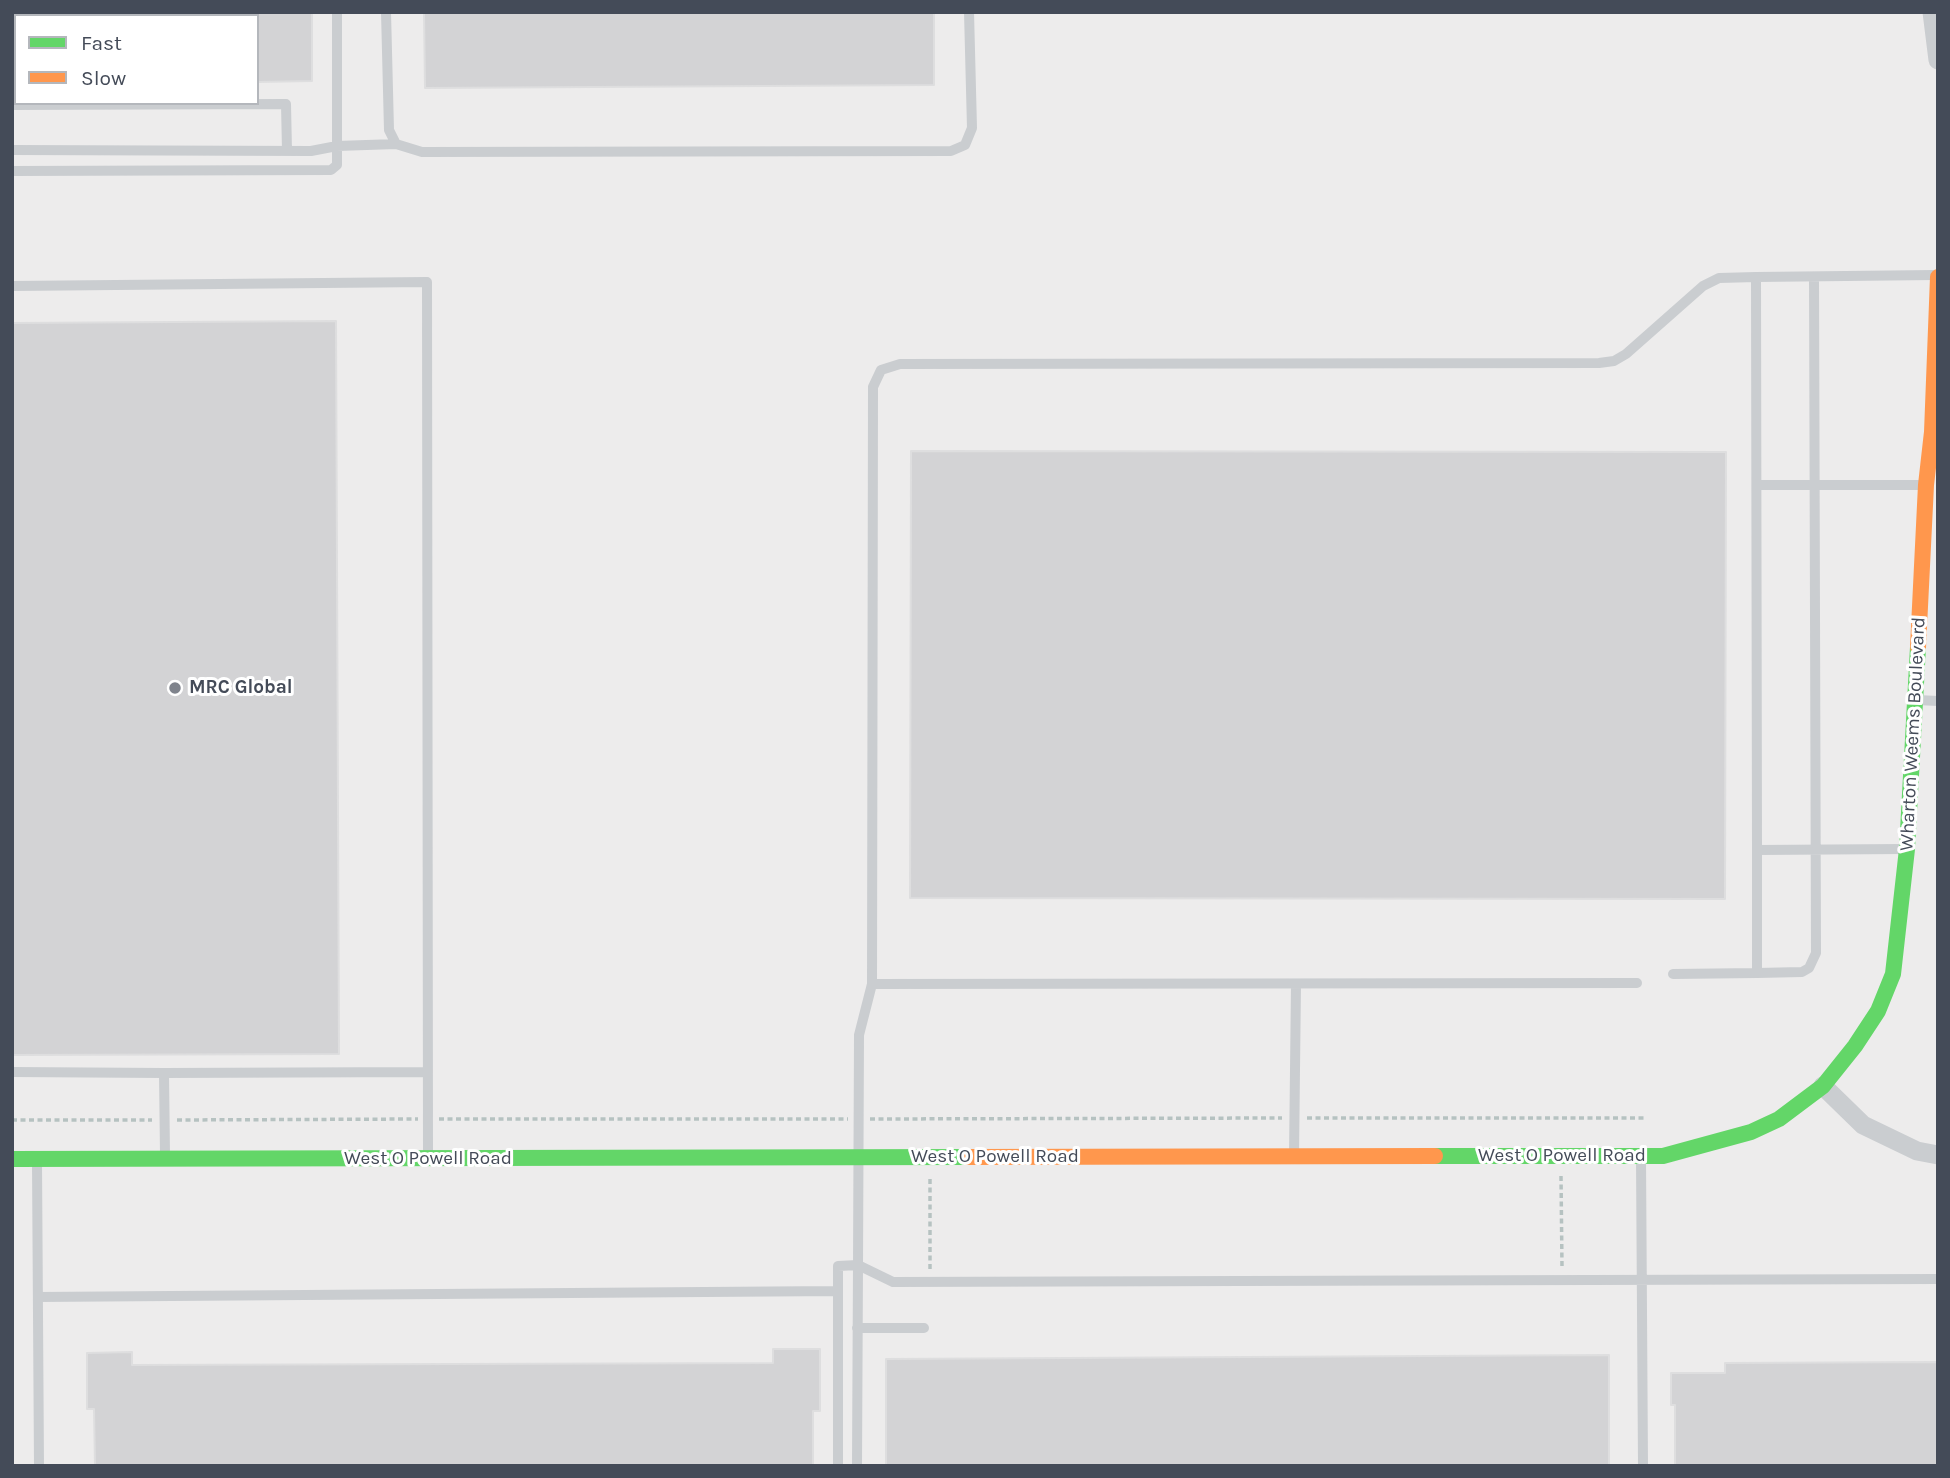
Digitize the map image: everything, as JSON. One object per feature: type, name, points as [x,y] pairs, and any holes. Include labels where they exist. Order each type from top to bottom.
[{"type":"street","points":[[1932,12],[1938,60]]},
{"type":"street","name":"Wharton Weems Boulevard","points":[[1823,1086],[1855,1046],[1878,1011],[1893,974],[1908,849],[1926,485],[1932,432],[1938,276]]},
{"type":"street","points":[[1823,1086],[1863,1125],[1917,1152],[1938,1155]]},
{"type":"street","name":"West O Powell Road","points":[[12,1159],[1663,1156],[1751,1132],[1779,1119],[1823,1086]]},
{"type":"lane","points":[[12,172],[331,170],[337,165],[337,12]]},
{"type":"lane","points":[[386,12],[387,105],[389,130],[396,145]]},
{"type":"lane","points":[[12,150],[310,151],[337,146],[396,145],[422,152],[951,151],[965,145],[972,128],[969,12]]},
{"type":"lane","points":[[259,104],[286,104],[287,151]]},
{"type":"lane","points":[[857,1466],[859,1035],[872,984],[873,387],[881,370],[900,363],[1599,363],[1626,354],[1703,286],[1719,278],[1938,276]]},
{"type":"lane","points":[[1756,277],[1757,973]]},
{"type":"lane","points":[[1673,974],[1795,974],[1809,968],[1816,953],[1814,277]]},
{"type":"lane","points":[[12,286],[427,282],[428,1159]]},
{"type":"lane","points":[[1757,485],[1926,485]]},
{"type":"lane","points":[[1915,700],[1938,701]]},
{"type":"lane","points":[[1757,850],[1908,849]]},
{"type":"lane","points":[[872,984],[1637,983]]},
{"type":"lane","points":[[1294,1157],[1296,984]]},
{"type":"lane","points":[[12,1072],[427,1072]]},
{"type":"lane","points":[[164,1073],[165,1159]]},
{"type":"lane","points":[[1641,1156],[1643,1466]]},
{"type":"lane","points":[[36,1159],[39,1466]]},
{"type":"lane","points":[[838,1466],[838,1266],[858,1265],[893,1282],[1938,1279]]},
{"type":"lane","points":[[38,1297],[838,1291]]},
{"type":"lane","points":[[857,1328],[924,1328]]},
{"type":"path","points":[[12,1120],[1645,1118]]},
{"type":"path","points":[[1561,1156],[1562,1279]]},
{"type":"path","points":[[930,1157],[930,1282]]},
{"type":"building","points":[[312,12],[312,81],[259,82],[257,14]]},
{"type":"building","points":[[424,12],[934,12],[934,85],[425,88]]},
{"type":"building","name":"MRC Global","points":[[336,321],[339,1054],[12,1055],[12,323]]},
{"type":"building","points":[[911,451],[1726,452],[1725,899],[910,898]]},
{"type":"building","points":[[773,1349],[820,1349],[820,1411],[813,1411],[813,1466],[95,1466],[94,1409],[87,1409],[87,1353],[132,1352],[132,1365],[773,1363]]},
{"type":"building","points":[[1609,1355],[1609,1466],[886,1466],[886,1359]]},
{"type":"building","points":[[1938,1362],[1938,1466],[1675,1466],[1675,1405],[1671,1405],[1671,1373],[1725,1373],[1725,1363]]},
{"type":"traffic: fast","points":[[1435,1156],[1663,1156],[1751,1132],[1779,1119],[1823,1086],[1855,1046],[1878,1011],[1893,974],[1907,849],[1918,647]]},
{"type":"traffic: fast","points":[[12,1159],[967,1157]]},
{"type":"traffic: slow","points":[[1918,647],[1926,485],[1932,432],[1938,277]]},
{"type":"traffic: slow","points":[[967,1157],[1435,1156]]},
{"type":"place","name":"MRC Global","points":[[175,688]]}]
